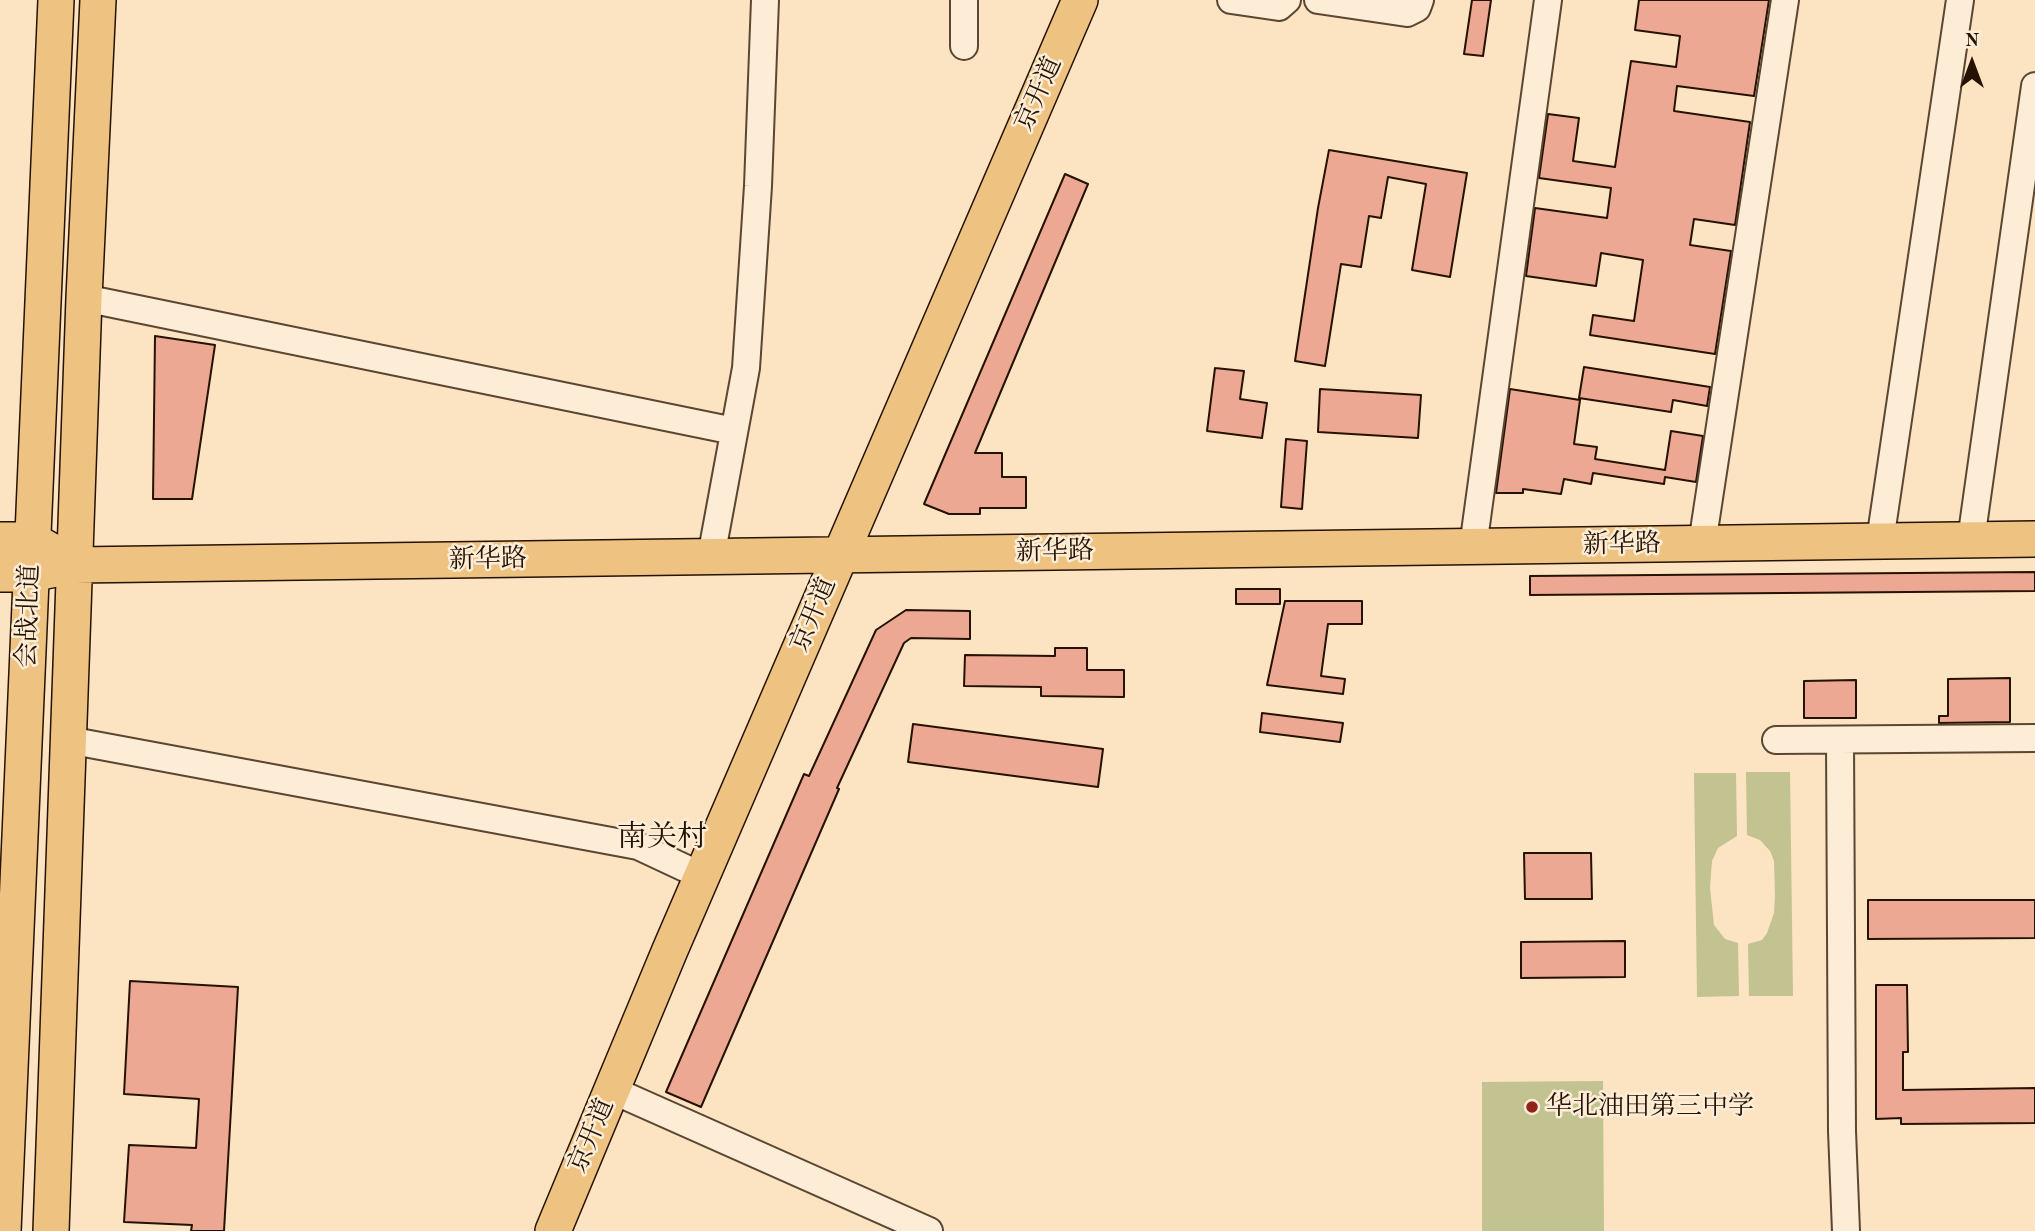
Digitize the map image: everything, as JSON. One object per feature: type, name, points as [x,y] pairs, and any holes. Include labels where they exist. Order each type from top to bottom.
[{"type":"main road","name":"会战北道","points":[[3,1231],[16,557],[56,0]]},
{"type":"main road","name":"会战北道","points":[[51,1231],[84,298],[98,0]]},
{"type":"main road","name":"京开道","points":[[553,1231],[702,876],[1080,0]]},
{"type":"main road","name":"新华路","points":[[16,557],[75,565],[2035,539]]},
{"type":"street","points":[[710,557],[746,368],[758,186],[765,0]]},
{"type":"street","points":[[964,0],[964,46]]},
{"type":"street","points":[[1231,0],[1279,7],[1287,0]]},
{"type":"street","points":[[1318,0],[1407,13],[1417,9],[1420,0]]},
{"type":"street","points":[[1473,547],[1548,0]]},
{"type":"street","points":[[1702,544],[1785,0]]},
{"type":"street","points":[[1880,541],[1960,0]]},
{"type":"street","points":[[1971,540],[2035,86]]},
{"type":"street","points":[[84,298],[734,431]]},
{"type":"street","points":[[1776,740],[2035,738]]},
{"type":"street","points":[[68,740],[638,846],[702,876]]},
{"type":"street","points":[[1840,740],[1842,1131],[1846,1231]]},
{"type":"street","points":[[612,1090],[929,1231]]},
{"type":"green space","points":[[1746,772],[1790,772],[1793,996],[1749,996],[1748,944],[1762,940],[1767,933],[1774,913],[1775,896],[1774,861],[1770,851],[1760,840],[1747,835]]},
{"type":"green space","points":[[1694,773],[1736,773],[1737,836],[1718,848],[1712,861],[1710,888],[1714,925],[1725,939],[1738,943],[1739,996],[1697,997]]},
{"type":"green space","points":[[1603,1081],[1604,1231],[1482,1231],[1482,1082]]},
{"type":"building","points":[[1472,0],[1491,0],[1483,56],[1464,54]]},
{"type":"building","points":[[1639,0],[1769,0],[1754,96],[1677,86],[1674,111],[1750,122],[1735,225],[1694,219],[1690,245],[1731,251],[1715,354],[1590,335],[1593,315],[1634,321],[1643,260],[1601,253],[1596,286],[1526,276],[1535,208],[1607,218],[1611,188],[1539,178],[1548,114],[1579,118],[1573,161],[1615,167],[1631,61],[1676,67],[1680,36],[1635,30]]},
{"type":"building","points":[[1329,150],[1467,173],[1450,277],[1412,270],[1426,184],[1388,177],[1381,218],[1369,216],[1361,267],[1341,264],[1325,366],[1295,361]]},
{"type":"building","points":[[1065,174],[1088,184],[975,453],[1002,453],[1002,477],[1026,477],[1026,508],[980,508],[980,514],[949,514],[924,504]]},
{"type":"building","points":[[155,336],[215,345],[192,499],[153,499]]},
{"type":"building","points":[[1584,367],[1710,387],[1707,406],[1673,400],[1671,412],[1579,398]]},
{"type":"building","points":[[1215,368],[1244,371],[1240,399],[1267,403],[1262,438],[1207,431]]},
{"type":"building","points":[[1320,389],[1421,395],[1418,438],[1318,432]]},
{"type":"building","points":[[1510,389],[1580,400],[1574,444],[1597,447],[1595,459],[1665,470],[1671,431],[1703,436],[1696,482],[1665,477],[1664,484],[1593,473],[1591,484],[1564,479],[1561,494],[1523,489],[1523,493],[1496,493]]},
{"type":"building","points":[[1286,439],[1307,441],[1302,509],[1281,507]]},
{"type":"building","points":[[2035,572],[2035,591],[1530,595],[1530,576]]},
{"type":"building","points":[[1236,589],[1280,589],[1280,604],[1236,604]]},
{"type":"building","points":[[1285,601],[1362,601],[1362,624],[1328,624],[1321,676],[1345,679],[1343,694],[1267,685]]},
{"type":"building","points":[[906,610],[970,611],[970,639],[911,638],[904,643],[837,788],[839,789],[701,1107],[666,1092],[804,774],[809,776],[876,630]]},
{"type":"building","points":[[1055,648],[1087,648],[1087,670],[1124,670],[1124,697],[1041,696],[1041,687],[964,686],[965,655],[1055,656]]},
{"type":"building","points":[[2010,678],[2010,722],[1939,723],[1939,716],[1948,716],[1948,679]]},
{"type":"building","points":[[1856,680],[1856,718],[1804,718],[1804,681]]},
{"type":"building","points":[[1262,713],[1343,723],[1340,742],[1260,732]]},
{"type":"building","points":[[913,724],[1103,749],[1098,787],[908,762]]},
{"type":"building","points":[[1524,853],[1591,853],[1592,899],[1525,899]]},
{"type":"building","points":[[1868,900],[2035,900],[2035,938],[1868,939]]},
{"type":"building","points":[[1625,941],[1625,977],[1521,978],[1521,942]]},
{"type":"building","points":[[130,981],[238,987],[224,1231],[191,1231],[192,1225],[124,1222],[129,1145],[196,1148],[199,1099],[124,1094]]},
{"type":"building","points":[[1876,985],[1907,985],[1908,1052],[1903,1052],[1903,1090],[2035,1088],[2035,1123],[1901,1124],[1901,1118],[1876,1119]]},
{"type":"place","name":"华北油田第三中学","points":[[1532,1107]]},
{"type":"district","name":"南关村","points":[[662,838]]}]
